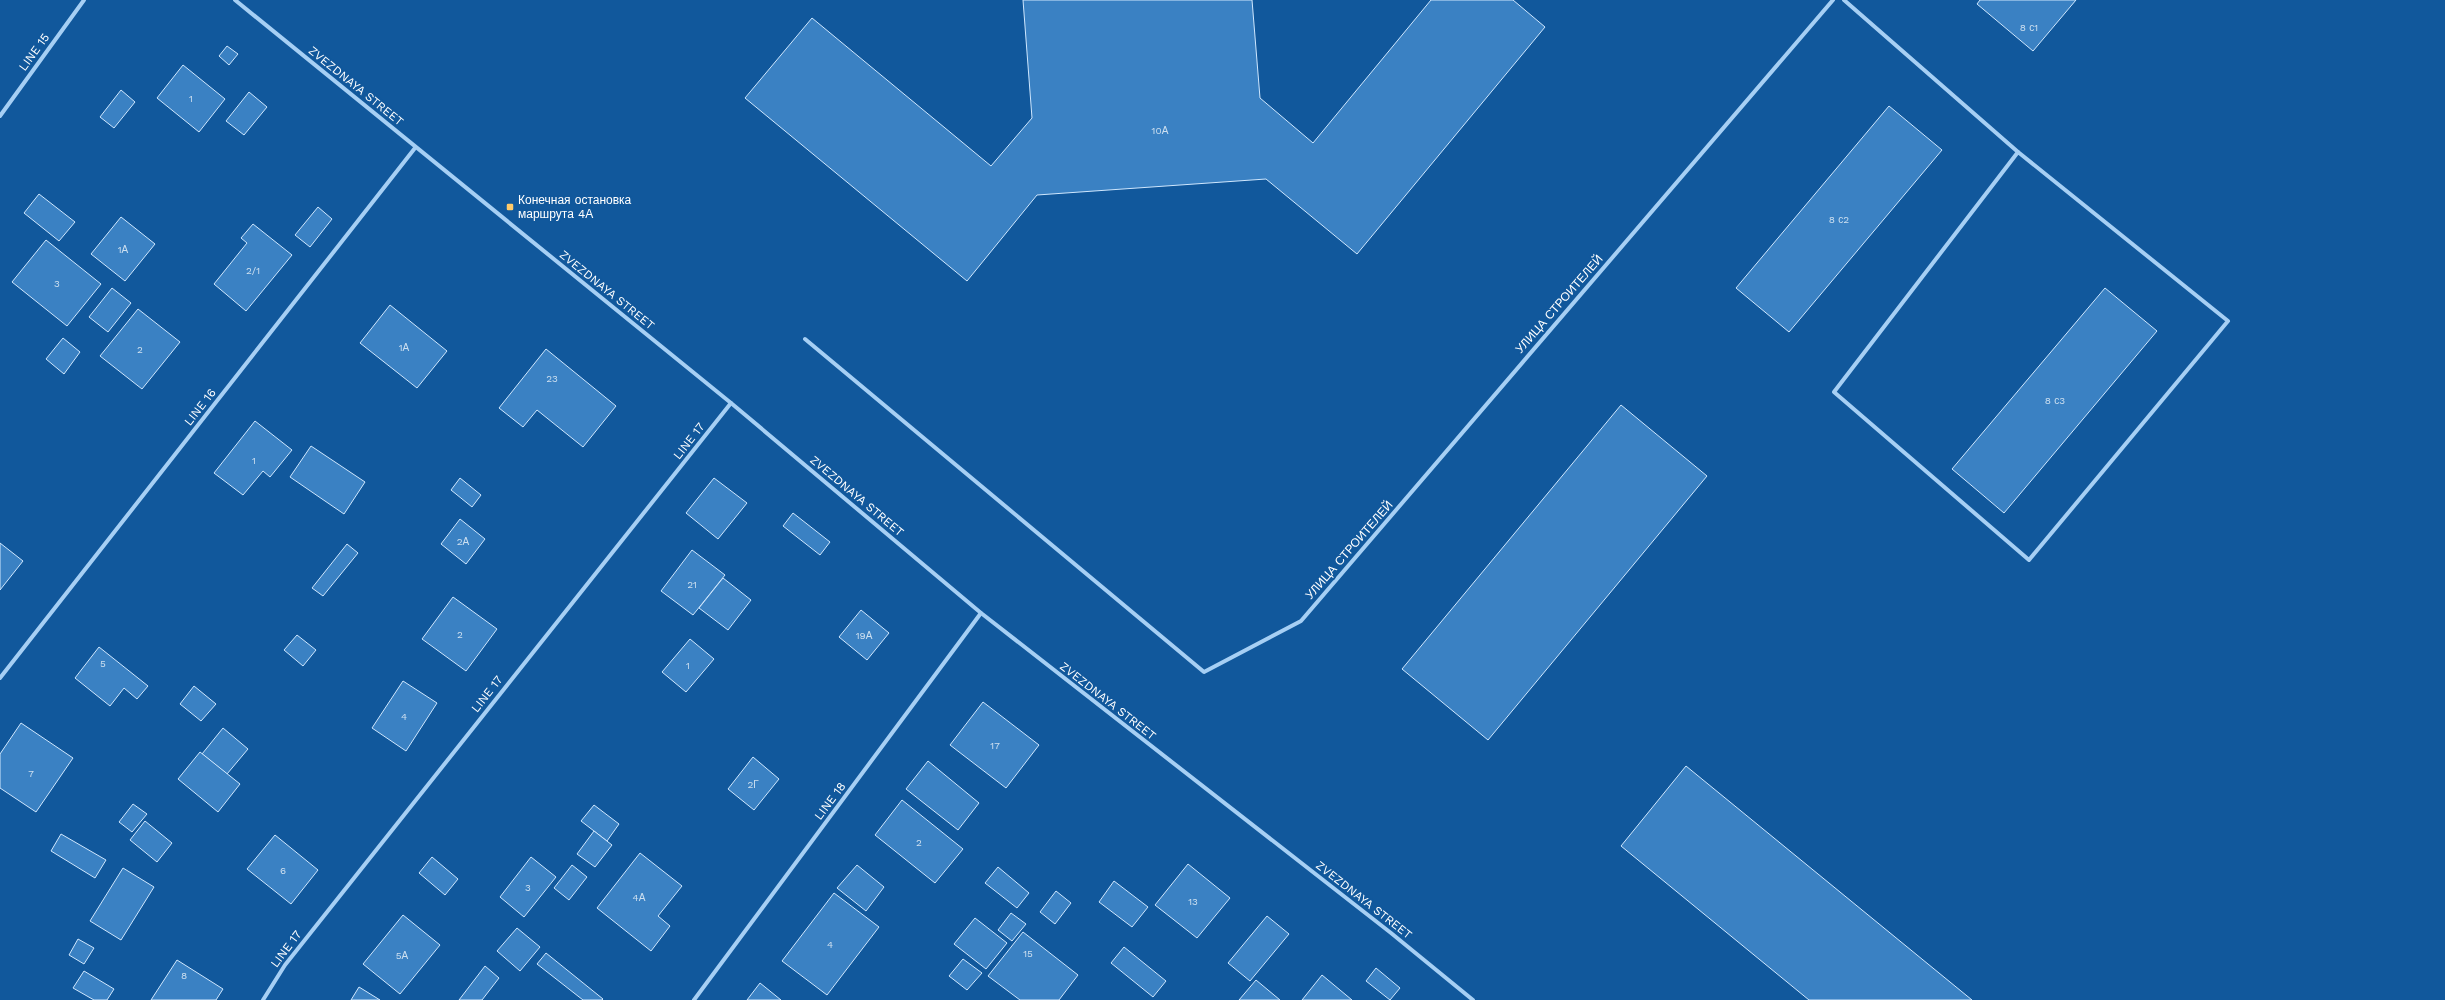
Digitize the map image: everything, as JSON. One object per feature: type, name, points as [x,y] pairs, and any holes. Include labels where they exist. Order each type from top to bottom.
[{"type":"street","name":"LINE 15","points":[[0,116],[84,0]]},
{"type":"street","name":"ZVEZDNAYA STREET","points":[[235,0],[415,148],[731,403],[981,613],[1391,933],[1473,1000]]},
{"type":"street","name":"УЛИЦА СТРОИТЕЛЕЙ","points":[[805,339],[1204,672],[1301,621],[1833,0]]},
{"type":"street","points":[[1844,0],[2018,152],[2228,321],[2029,560],[1834,392],[2018,152]]},
{"type":"street","name":"LINE 16","points":[[0,678],[415,148]]},
{"type":"street","name":"LINE 17","points":[[263,1000],[290,959],[731,403]]},
{"type":"street","name":"LINE 18","points":[[694,1000],[981,613]]},
{"type":"building","points":[[1023,0],[1252,0],[1260,98],[1313,143],[1431,0],[1513,0],[1545,27],[1357,254],[1266,179],[1037,195],[967,281],[745,98],[812,18],[991,166],[1032,118]]},
{"type":"building","points":[[1980,0],[2076,0],[2033,51],[1977,4]]},
{"type":"building","points":[[227,46],[238,54],[229,65],[219,56]]},
{"type":"building","points":[[183,65],[225,99],[199,132],[157,98]]},
{"type":"building","points":[[121,90],[135,102],[114,128],[100,117]]},
{"type":"building","points":[[249,92],[267,107],[244,135],[226,121]]},
{"type":"building","points":[[1889,106],[1942,150],[1789,332],[1736,288]]},
{"type":"building","points":[[39,194],[75,222],[59,241],[24,213]]},
{"type":"building","points":[[318,207],[332,219],[310,247],[295,235]]},
{"type":"building","points":[[121,217],[155,244],[125,281],[91,254]]},
{"type":"building","points":[[253,224],[292,255],[246,311],[214,284],[247,243],[241,238]]},
{"type":"building","points":[[46,240],[101,284],[67,326],[12,282]]},
{"type":"building","points":[[112,288],[131,303],[108,332],[89,317]]},
{"type":"building","points":[[2105,288],[2157,331],[2004,513],[1952,469]]},
{"type":"building","points":[[390,305],[447,351],[417,388],[360,343]]},
{"type":"building","points":[[138,309],[180,342],[142,389],[100,356]]},
{"type":"building","points":[[63,338],[80,352],[64,374],[46,359]]},
{"type":"building","points":[[546,349],[616,406],[583,447],[537,410],[523,427],[499,408]]},
{"type":"building","points":[[1621,405],[1707,476],[1488,740],[1402,669]]},
{"type":"building","points":[[255,421],[292,450],[270,477],[263,471],[243,495],[214,473]]},
{"type":"building","points":[[311,446],[365,482],[344,514],[290,477]]},
{"type":"building","points":[[460,478],[481,495],[472,507],[451,490]]},
{"type":"building","points":[[714,478],[747,503],[718,539],[686,513]]},
{"type":"building","points":[[793,513],[830,542],[820,555],[783,526]]},
{"type":"building","points":[[460,519],[485,539],[466,564],[441,544]]},
{"type":"building","points":[[0,543],[23,561],[0,590]]},
{"type":"building","points":[[347,544],[358,553],[323,596],[312,588]]},
{"type":"building","points":[[692,550],[725,575],[693,615],[661,591]]},
{"type":"building","points":[[723,578],[751,600],[728,630],[699,608]]},
{"type":"building","points":[[453,597],[497,629],[466,671],[422,639]]},
{"type":"building","points":[[861,610],[889,633],[867,660],[839,637]]},
{"type":"building","points":[[297,635],[316,650],[303,666],[284,650]]},
{"type":"building","points":[[690,639],[714,659],[686,692],[662,672]]},
{"type":"building","points":[[99,647],[148,686],[137,699],[124,688],[110,706],[75,678]]},
{"type":"building","points":[[403,681],[437,703],[406,751],[372,728]]},
{"type":"building","points":[[194,686],[216,704],[201,721],[180,704]]},
{"type":"building","points":[[983,702],[1039,745],[1006,788],[950,745]]},
{"type":"building","points":[[21,723],[73,758],[36,812],[0,788],[0,754]]},
{"type":"building","points":[[223,728],[248,749],[227,774],[202,754]]},
{"type":"building","points":[[200,752],[240,784],[218,812],[178,779]]},
{"type":"building","points":[[753,757],[779,779],[754,810],[728,789]]},
{"type":"building","points":[[928,761],[979,803],[958,830],[906,789]]},
{"type":"building","points":[[1686,766],[1972,1000],[1809,1000],[1621,846]]},
{"type":"building","points":[[902,800],[963,849],[935,883],[875,835]]},
{"type":"building","points":[[133,804],[147,814],[132,832],[119,822]]},
{"type":"building","points":[[594,805],[619,824],[607,841],[581,821]]},
{"type":"building","points":[[145,821],[172,843],[157,862],[130,840]]},
{"type":"building","points":[[594,831],[612,845],[595,867],[577,854]]},
{"type":"building","points":[[61,834],[106,860],[95,878],[51,851]]},
{"type":"building","points":[[275,835],[318,870],[291,904],[247,869]]},
{"type":"building","points":[[640,853],[682,886],[658,916],[670,926],[651,951],[597,908]]},
{"type":"building","points":[[432,857],[458,879],[445,895],[419,873]]},
{"type":"building","points":[[531,857],[556,877],[524,917],[500,897]]},
{"type":"building","points":[[1188,864],[1230,898],[1197,938],[1155,905]]},
{"type":"building","points":[[572,865],[587,877],[569,900],[554,888]]},
{"type":"building","points":[[857,865],[884,887],[866,911],[837,888]]},
{"type":"building","points":[[998,867],[1029,893],[1017,908],[985,883]]},
{"type":"building","points":[[123,868],[154,887],[121,940],[90,921]]},
{"type":"building","points":[[1114,881],[1148,907],[1132,927],[1099,902]]},
{"type":"building","points":[[1056,891],[1071,903],[1055,924],[1040,912]]},
{"type":"building","points":[[834,893],[879,927],[827,995],[782,961]]},
{"type":"building","points":[[1011,913],[1026,924],[1012,941],[998,930]]},
{"type":"building","points":[[403,915],[440,945],[400,994],[363,964]]},
{"type":"building","points":[[1267,916],[1289,934],[1250,981],[1228,963]]},
{"type":"building","points":[[975,918],[1007,943],[986,969],[954,944]]},
{"type":"building","points":[[517,928],[540,947],[520,971],[497,951]]},
{"type":"building","points":[[1023,932],[1078,975],[1059,1000],[1020,1000],[988,976]]},
{"type":"building","points":[[78,939],[94,948],[84,964],[69,955]]},
{"type":"building","points":[[1124,947],[1166,981],[1153,997],[1111,963]]},
{"type":"building","points":[[546,953],[603,999],[583,1000],[537,964]]},
{"type":"building","points":[[963,959],[982,973],[967,990],[949,976]]},
{"type":"building","points":[[177,960],[223,989],[216,1000],[151,1000]]},
{"type":"building","points":[[485,966],[499,978],[482,1000],[459,1000]]},
{"type":"building","points":[[1376,968],[1400,988],[1390,1000],[1366,981]]},
{"type":"building","points":[[84,971],[114,989],[107,1000],[94,1000],[73,988]]},
{"type":"building","points":[[1322,975],[1352,1000],[1302,1000]]},
{"type":"building","points":[[1256,980],[1280,1000],[1239,1000]]},
{"type":"building","points":[[760,983],[781,1000],[747,1000]]},
{"type":"building","points":[[359,987],[380,1000],[351,1000]]},
{"type":"place","name":"Конечная остановка маршрута 4А","points":[[510,207]]}]
